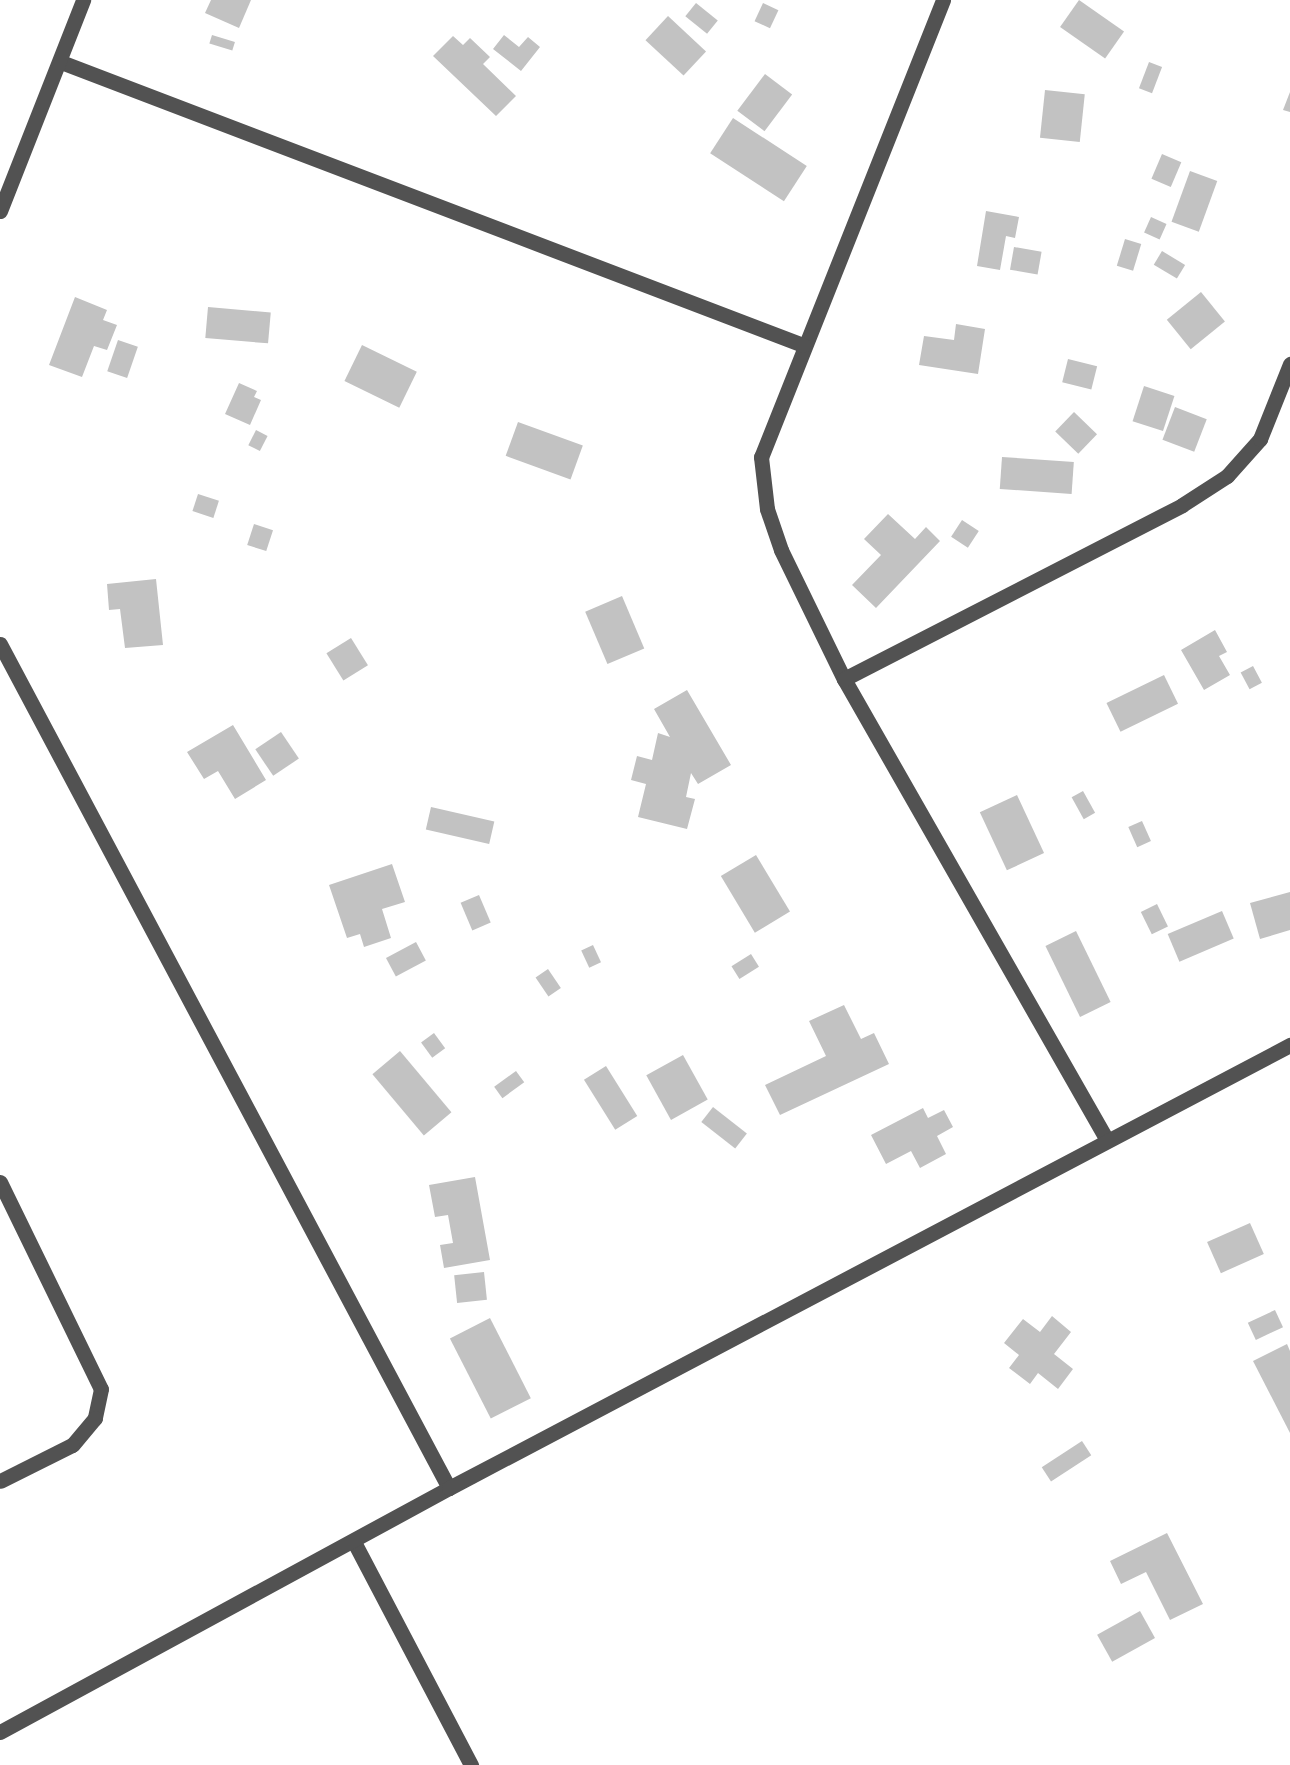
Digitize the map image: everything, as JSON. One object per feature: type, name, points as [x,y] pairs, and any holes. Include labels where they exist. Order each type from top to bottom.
[{"type":"street","points":[[0,211],[61,62],[82,0]]},
{"type":"street","points":[[943,0],[803,345],[761,457],[767,509],[781,550],[844,679],[1107,1140]]},
{"type":"street","points":[[61,62],[803,345]]},
{"type":"street","points":[[844,679],[1182,505],[1227,476],[1260,439],[1290,364]]},
{"type":"street","points":[[0,644],[449,1488]]},
{"type":"street","points":[[0,1732],[354,1542],[449,1488],[1290,1045]]},
{"type":"street","points":[[0,1182],[101,1389],[95,1418],[72,1445],[0,1481]]},
{"type":"street","points":[[354,1542],[471,1765]]},
{"type":"building","points":[[211,0],[251,0],[239,28],[205,13]]},
{"type":"building","points":[[1079,0],[1124,32],[1105,59],[1060,27]]},
{"type":"building","points":[[696,3],[718,21],[707,34],[685,16]]},
{"type":"building","points":[[763,3],[778,10],[770,28],[755,21]]},
{"type":"building","points":[[668,16],[706,51],[684,76],[645,40]]},
{"type":"building","points":[[212,35],[235,42],[232,51],[209,44]]},
{"type":"building","points":[[504,35],[519,47],[528,37],[540,47],[521,71],[493,49]]},
{"type":"building","points":[[453,36],[463,45],[470,38],[490,57],[483,64],[516,96],[496,116],[433,56]]},
{"type":"building","points":[[1149,62],[1162,67],[1152,93],[1139,88]]},
{"type":"building","points":[[765,74],[792,94],[764,131],[737,111]]},
{"type":"building","points":[[1045,90],[1085,94],[1080,142],[1040,138]]},
{"type":"building","points":[[1290,92],[1290,112],[1283,110]]},
{"type":"building","points":[[733,118],[807,166],[784,201],[710,153]]},
{"type":"building","points":[[1162,154],[1181,162],[1171,187],[1151,179]]},
{"type":"building","points":[[1190,171],[1217,181],[1199,232],[1172,222]]},
{"type":"building","points":[[986,211],[1019,217],[1015,238],[1006,236],[1000,270],[977,266]]},
{"type":"building","points":[[1151,217],[1167,224],[1160,239],[1144,233]]},
{"type":"building","points":[[1125,239],[1141,244],[1133,271],[1117,266]]},
{"type":"building","points":[[1014,247],[1042,252],[1038,275],[1010,270]]},
{"type":"building","points":[[1162,251],[1185,265],[1177,279],[1154,265]]},
{"type":"building","points":[[1201,292],[1225,322],[1191,349],[1167,320]]},
{"type":"building","points":[[75,297],[107,310],[103,320],[117,325],[107,350],[94,346],[82,377],[49,365]]},
{"type":"building","points":[[208,307],[271,312],[268,343],[205,338]]},
{"type":"building","points":[[956,324],[985,329],[978,374],[919,365],[924,336],[954,340]]},
{"type":"building","points":[[118,340],[138,347],[127,378],[107,371]]},
{"type":"building","points":[[362,345],[417,372],[399,408],[344,381]]},
{"type":"building","points":[[1068,359],[1097,366],[1091,390],[1062,382]]},
{"type":"building","points":[[239,383],[257,391],[254,397],[261,400],[250,425],[225,414]]},
{"type":"building","points":[[1144,386],[1174,396],[1163,431],[1133,421]]},
{"type":"building","points":[[1175,407],[1207,419],[1194,452],[1162,440]]},
{"type":"building","points":[[1074,412],[1097,434],[1078,454],[1055,431]]},
{"type":"building","points":[[518,422],[583,446],[571,479],[506,456]]},
{"type":"building","points":[[256,430],[268,436],[260,451],[248,445]]},
{"type":"building","points":[[1002,457],[1074,462],[1072,494],[1000,489]]},
{"type":"building","points":[[198,494],[219,501],[213,518],[192,511]]},
{"type":"building","points":[[888,514],[915,539],[926,527],[940,541],[876,608],[852,585],[881,555],[864,539]]},
{"type":"building","points":[[962,520],[979,531],[968,548],[951,537]]},
{"type":"building","points":[[254,524],[273,530],[266,551],[247,545]]},
{"type":"building","points":[[156,579],[163,645],[125,648],[120,609],[109,610],[107,584]]},
{"type":"building","points":[[622,596],[644,648],[607,664],[585,612]]},
{"type":"building","points":[[1215,630],[1227,652],[1219,656],[1230,675],[1204,690],[1181,650]]},
{"type":"building","points":[[351,638],[368,665],[343,681],[326,653]]},
{"type":"building","points":[[1253,666],[1262,683],[1250,689],[1241,673]]},
{"type":"building","points":[[1164,675],[1178,704],[1121,732],[1106,703]]},
{"type":"building","points":[[687,690],[731,765],[698,784],[691,773],[686,797],[695,799],[687,829],[638,817],[646,784],[631,780],[637,756],[652,760],[658,733],[670,737],[654,709]]},
{"type":"building","points":[[233,725],[266,780],[235,799],[218,771],[204,779],[187,752]]},
{"type":"building","points":[[281,732],[299,759],[273,776],[255,749]]},
{"type":"building","points":[[1083,791],[1095,813],[1084,819],[1072,797]]},
{"type":"building","points":[[1017,795],[1044,853],[1007,870],[980,812]]},
{"type":"building","points":[[431,807],[494,822],[489,844],[426,829]]},
{"type":"building","points":[[1142,821],[1151,841],[1137,847],[1128,827]]},
{"type":"building","points":[[756,855],[790,912],[755,933],[721,876]]},
{"type":"building","points":[[392,864],[405,902],[382,909],[391,938],[364,947],[360,934],[347,938],[329,885]]},
{"type":"building","points":[[1290,892],[1290,930],[1260,939],[1250,903]]},
{"type":"building","points":[[479,895],[491,923],[472,930],[461,903]]},
{"type":"building","points":[[1157,904],[1168,926],[1152,934],[1141,912]]},
{"type":"building","points":[[1222,911],[1234,939],[1179,962],[1168,934]]},
{"type":"building","points":[[1076,931],[1111,1002],[1080,1017],[1045,946]]},
{"type":"building","points":[[416,942],[426,961],[396,977],[386,958]]},
{"type":"building","points":[[593,945],[601,962],[589,968],[581,950]]},
{"type":"building","points":[[751,954],[759,967],[739,979],[731,966]]},
{"type":"building","points":[[548,969],[561,988],[548,996],[536,977]]},
{"type":"building","points":[[844,1005],[861,1039],[874,1033],[889,1064],[780,1115],[765,1085],[826,1056],[809,1021]]},
{"type":"building","points":[[434,1033],[445,1048],[432,1058],[421,1042]]},
{"type":"building","points":[[400,1051],[451,1112],[424,1135],[372,1074]]},
{"type":"building","points":[[683,1055],[708,1100],[671,1120],[646,1075]]},
{"type":"building","points":[[606,1066],[637,1116],[615,1130],[584,1080]]},
{"type":"building","points":[[516,1071],[524,1082],[502,1098],[494,1087]]},
{"type":"building","points":[[713,1107],[747,1133],[735,1148],[701,1122]]},
{"type":"building","points":[[923,1108],[928,1118],[944,1110],[953,1127],[937,1136],[946,1154],[920,1168],[911,1151],[886,1164],[871,1135]]},
{"type":"building","points":[[475,1177],[490,1260],[444,1268],[440,1245],[453,1243],[448,1215],[435,1217],[429,1185]]},
{"type":"building","points":[[1250,1223],[1264,1254],[1221,1273],[1207,1242]]},
{"type":"building","points":[[484,1272],[487,1300],[457,1303],[454,1275]]},
{"type":"building","points":[[1275,1310],[1283,1327],[1256,1340],[1248,1323]]},
{"type":"building","points":[[1052,1316],[1071,1332],[1054,1354],[1073,1369],[1058,1389],[1038,1373],[1030,1384],[1009,1368],[1019,1355],[1004,1343],[1023,1319],[1040,1332]]},
{"type":"building","points":[[490,1318],[531,1398],[491,1419],[450,1338]]},
{"type":"building","points":[[1287,1344],[1290,1351],[1290,1433],[1253,1361]]},
{"type":"building","points":[[1082,1441],[1091,1455],[1051,1481],[1042,1467]]},
{"type":"building","points":[[1167,1533],[1203,1604],[1170,1620],[1146,1572],[1121,1584],[1110,1561]]},
{"type":"building","points":[[1140,1611],[1155,1638],[1112,1662],[1097,1635]]}]
